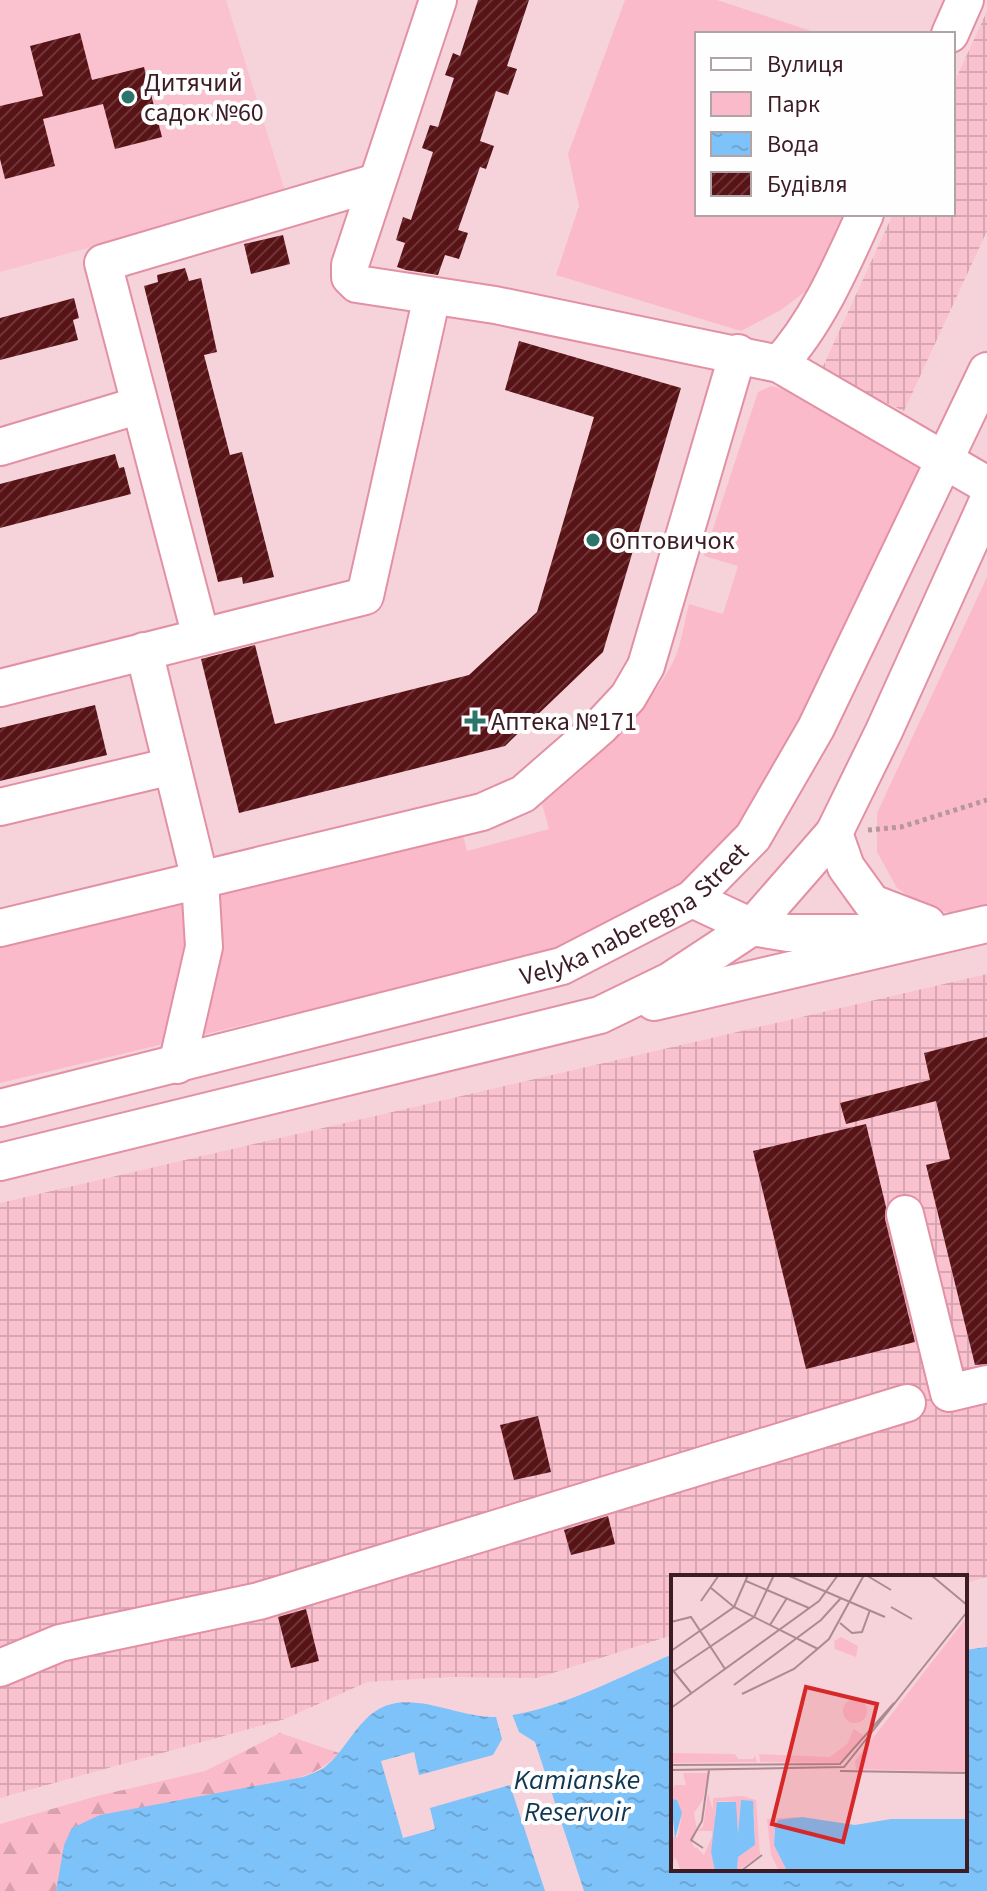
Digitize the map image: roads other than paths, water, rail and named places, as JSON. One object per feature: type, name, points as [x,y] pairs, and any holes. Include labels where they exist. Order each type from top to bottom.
[{"type":"street","points":[[438,0],[350,265],[350,277],[357,284],[495,305],[738,353],[779,364],[987,485]]},
{"type":"street","points":[[951,32],[965,0]]},
{"type":"street","points":[[201,637],[103,263],[377,182]]},
{"type":"street","points":[[779,364],[795,346],[844,260],[864,216]]},
{"type":"street","points":[[0,688],[365,596],[432,296]]},
{"type":"street","points":[[0,928],[482,812],[523,794],[600,727],[628,697],[646,666],[738,353]]},
{"type":"street","name":"Velyka naberegna Street","points":[[0,1108],[562,966],[692,899],[753,837],[808,742],[987,371]]},
{"type":"street","points":[[0,447],[140,405]]},
{"type":"street","points":[[600,1015],[670,981],[752,927],[834,833],[884,731],[987,503]]},
{"type":"street","points":[[144,651],[200,880],[204,947],[177,1065]]},
{"type":"street","points":[[0,807],[172,766]]},
{"type":"street","points":[[834,833],[846,867],[872,903],[910,920],[971,928]]},
{"type":"street","points":[[692,899],[752,927],[804,933],[971,928]]},
{"type":"street","points":[[0,1162],[971,928]]},
{"type":"street","points":[[905,1214],[949,1393],[987,1384]]},
{"type":"street","points":[[0,1668],[60,1643],[259,1601],[907,1403]]},
{"type":"water","name":"Kamianske Reservoir","points":[[987,1647],[987,1891],[56,1891],[64,1845],[72,1828],[100,1815],[314,1773],[332,1760],[371,1714],[393,1704],[421,1703],[480,1716],[516,1714],[562,1702],[671,1655],[671,1871],[967,1871],[967,1650]]},
{"type":"place","name":"Дитячий садок №60","points":[[128,97]]},
{"type":"place","name":"Оптовичок","points":[[593,540]]},
{"type":"place","name":"Аптека №171","points":[[475,721]]}]
